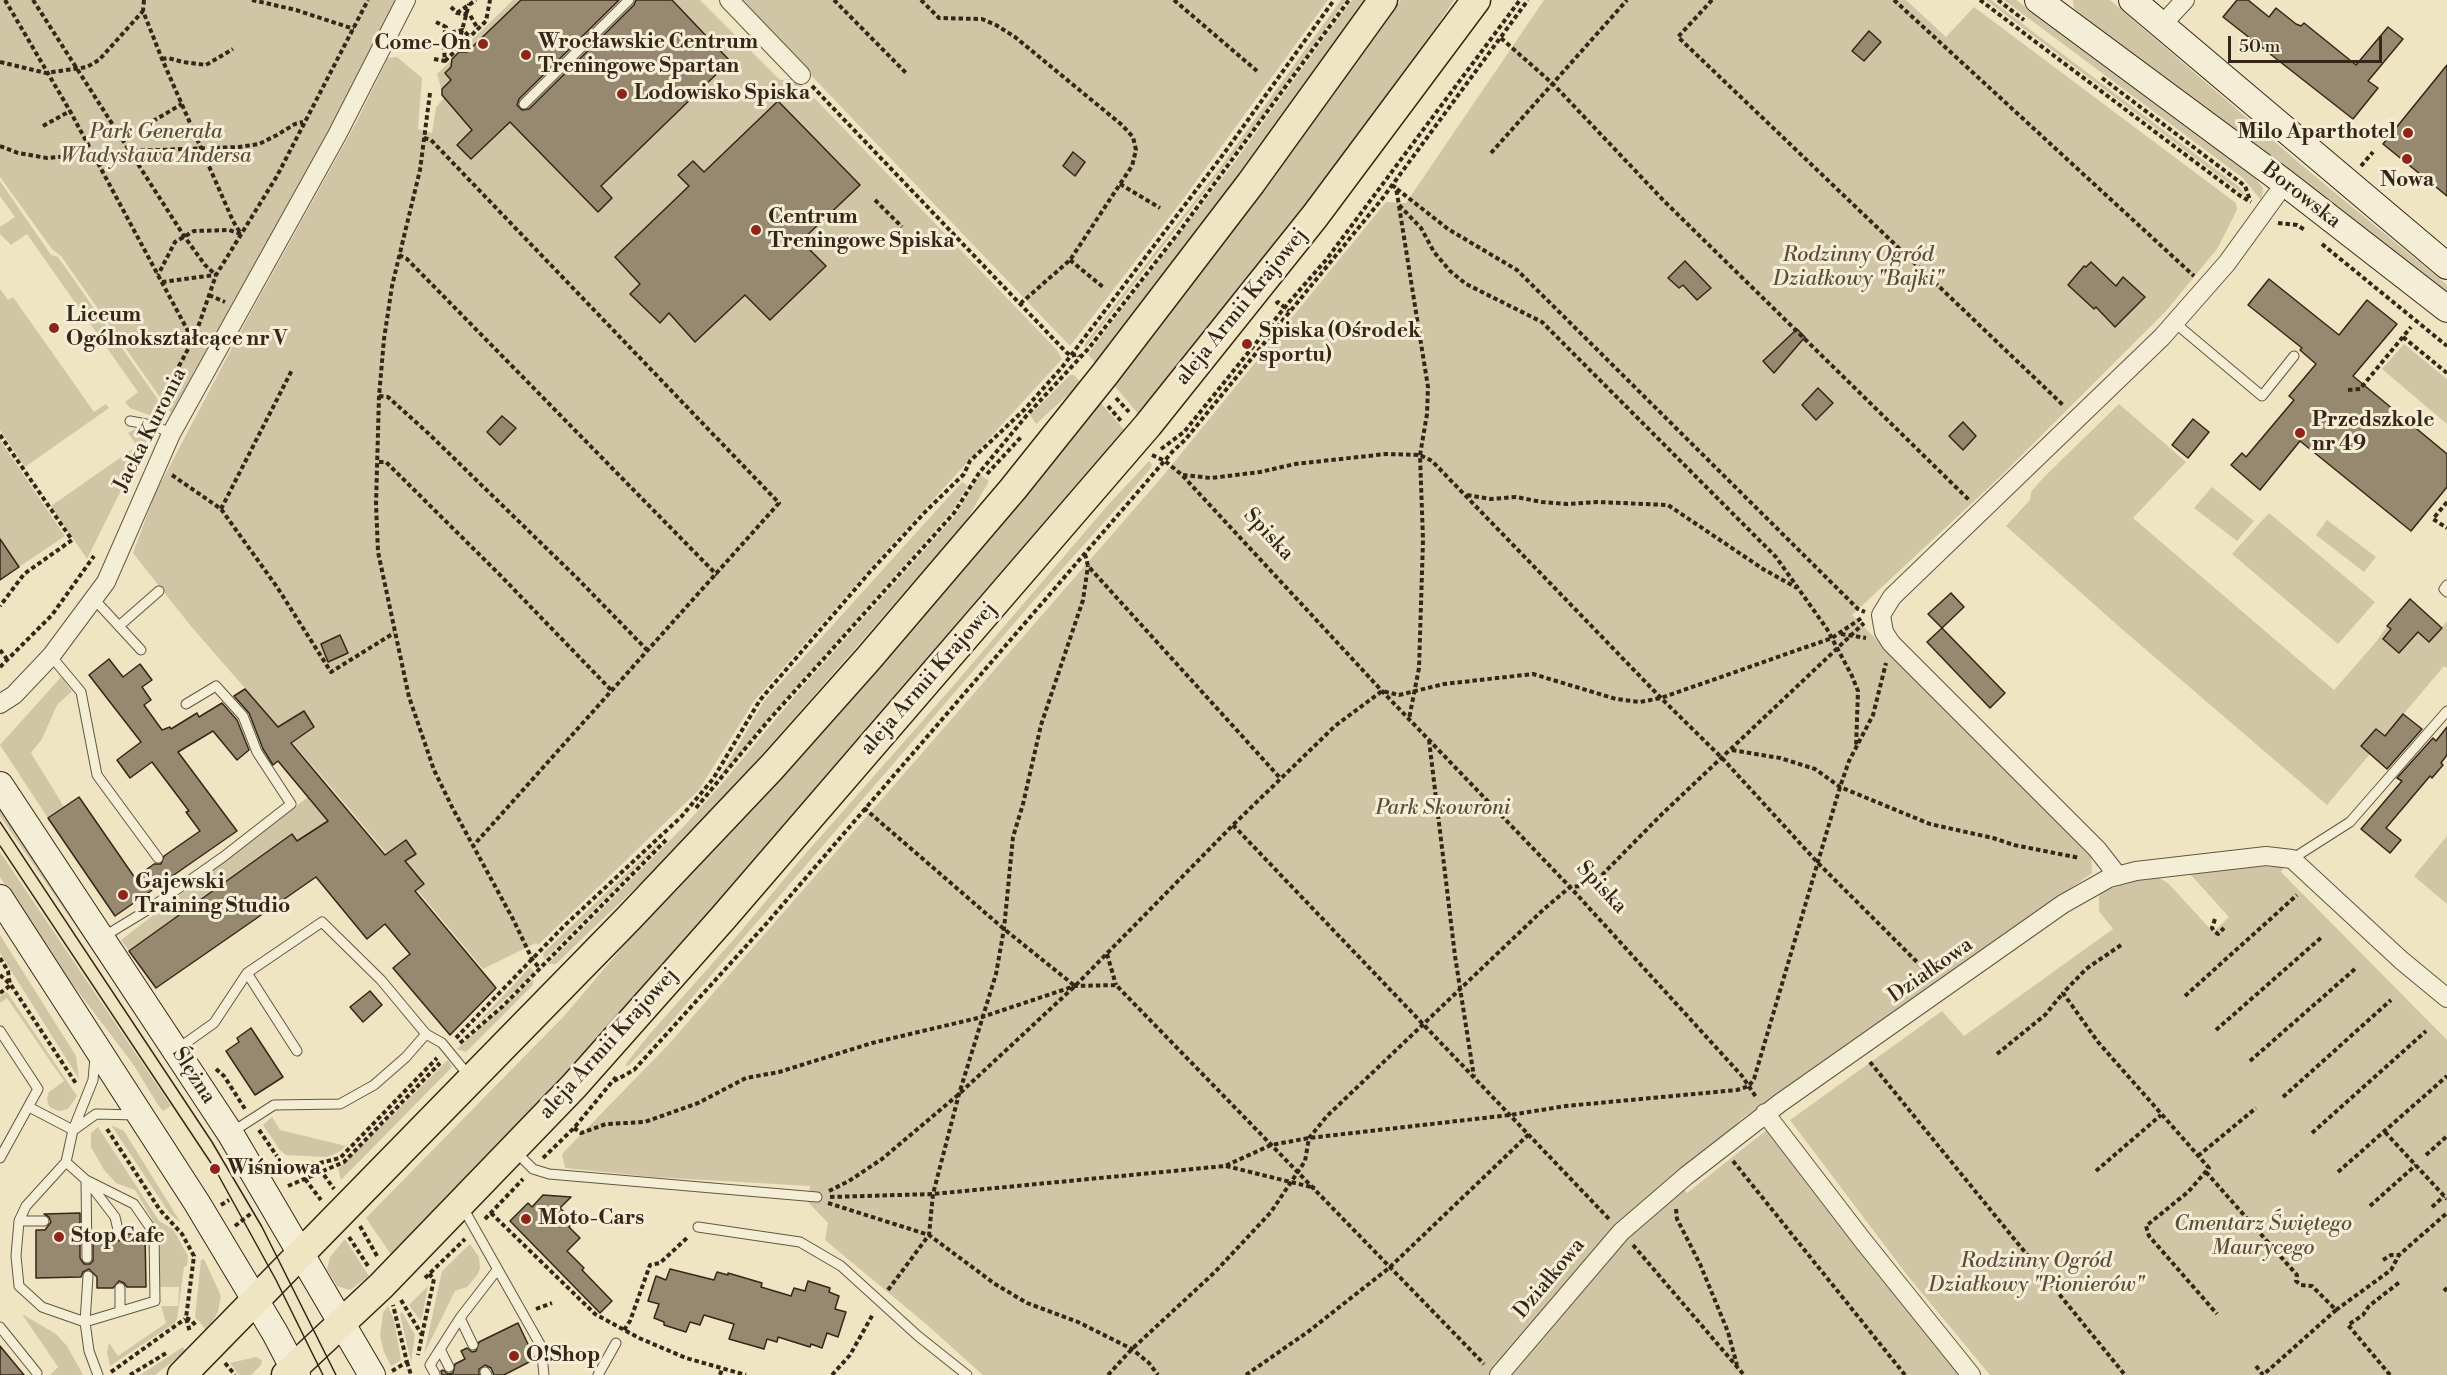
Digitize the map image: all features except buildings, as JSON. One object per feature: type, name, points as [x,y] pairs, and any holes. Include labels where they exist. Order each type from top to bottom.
[{"type":"main road","points":[[178,1362],[256,1300],[628,919],[772,767],[1013,489],[1251,183],[1383,0]]},
{"type":"main road","name":"aleja Armii Krajowej","points":[[292,1373],[381,1286],[574,1086],[723,918],[1144,429],[1315,216],[1476,0]]},
{"type":"main road","name":"Borowska","points":[[2132,0],[2447,266]]},
{"type":"main road","name":"Borowska","points":[[2042,7],[2285,183],[2447,309]]},
{"type":"main road","name":"Ślężna","points":[[0,785],[230,1133],[342,1322],[382,1373]]},
{"type":"main road","points":[[0,898],[96,1045],[256,1300],[292,1373]]},
{"type":"street","name":"Jacka Kuronia","points":[[0,705],[14,695],[51,656],[106,582],[155,468],[165,431],[337,135],[406,0]]},
{"type":"street","points":[[729,0],[801,75]]},
{"type":"street","points":[[2161,26],[2185,0]]},
{"type":"street","points":[[2118,876],[2097,849],[1891,643],[1884,632],[1881,615],[1892,597],[2175,322],[2227,263],[2285,183]]},
{"type":"street","name":"Działkowa","points":[[1492,1370],[1621,1232],[1686,1176],[1765,1113],[2063,904],[2100,883],[2136,871],[2266,856],[2292,859]]},
{"type":"street","points":[[2292,859],[2401,960],[2447,998]]},
{"type":"street","points":[[1765,1113],[1864,1242],[1971,1375]]},
{"type":"lane","points":[[524,104],[629,0]]},
{"type":"lane","points":[[2175,322],[2262,396],[2294,356]]},
{"type":"lane","points":[[130,421],[165,431]]},
{"type":"lane","points":[[2447,585],[2444,589],[2447,592]]},
{"type":"lane","points":[[119,626],[159,591]]},
{"type":"lane","points":[[94,599],[141,651]]},
{"type":"lane","points":[[51,656],[81,692],[97,775],[158,858]]},
{"type":"lane","points":[[100,938],[149,909],[291,804],[257,752],[243,716],[216,686],[186,704]]},
{"type":"lane","points":[[2292,859],[2350,822],[2447,711]]},
{"type":"lane","points":[[176,1050],[214,1023],[247,973],[322,922],[381,980],[426,1034],[442,1043],[471,1079]]},
{"type":"lane","points":[[247,973],[297,1051]]},
{"type":"lane","points":[[0,1031],[38,1089],[0,1158]]},
{"type":"lane","points":[[230,1133],[274,1105],[340,1104],[374,1085],[406,1057],[426,1034]]},
{"type":"lane","points":[[86,1180],[134,1204],[154,1233],[155,1300],[85,1322],[42,1307],[19,1286],[16,1256],[19,1221],[26,1206],[66,1162],[73,1130],[93,1080],[96,1045]]},
{"type":"lane","points":[[29,1107],[73,1130]]},
{"type":"lane","points":[[73,1130],[96,1114],[141,1116]]},
{"type":"lane","points":[[513,1149],[533,1169],[549,1174],[817,1197]]},
{"type":"lane","points":[[66,1162],[86,1180],[115,1216],[119,1234]]},
{"type":"lane","points":[[86,1180],[83,1222],[87,1258]]},
{"type":"lane","points":[[460,1204],[541,1346],[544,1375]]},
{"type":"lane","points":[[19,1221],[45,1221]]},
{"type":"lane","points":[[698,1227],[800,1242],[841,1266],[918,1336],[967,1375]]},
{"type":"lane","points":[[435,1374],[430,1365],[460,1318],[497,1270]]},
{"type":"lane","points":[[88,1276],[85,1322],[89,1351],[98,1375]]},
{"type":"lane","points":[[120,1288],[120,1311]]},
{"type":"lane","points":[[460,1318],[473,1345]]},
{"type":"lane","points":[[0,1328],[38,1373]]},
{"type":"lane","points":[[598,1375],[616,1343]]},
{"type":"lane","points":[[440,1349],[449,1367]]},
{"type":"path","points":[[4,0],[70,111],[188,331],[195,336]]},
{"type":"path","points":[[33,0],[184,236],[205,265],[216,275]]},
{"type":"path","points":[[144,0],[143,11],[162,58],[232,221],[241,234]]},
{"type":"path","points":[[252,0],[296,10],[354,29]]},
{"type":"path","points":[[165,431],[170,391],[179,366],[195,336],[216,275],[277,176],[368,0]]},
{"type":"path","points":[[457,13],[476,0]]},
{"type":"path","points":[[445,61],[486,21],[490,0]]},
{"type":"path","points":[[834,0],[907,74]]},
{"type":"path","points":[[921,0],[939,18],[982,19],[1015,37],[1122,125],[1132,137],[1136,150],[1132,166],[1070,260],[1021,303]]},
{"type":"path","points":[[1174,0],[1257,71]]},
{"type":"path","points":[[451,1043],[564,926],[681,817],[713,779],[760,700],[869,573],[926,511],[964,474],[970,461],[1023,417],[1225,152],[1334,0]]},
{"type":"path","points":[[677,829],[724,778],[768,721],[954,513],[979,473],[1027,415],[1089,348],[1179,232],[1348,0]]},
{"type":"path","name":"Spiska","points":[[1520,0],[1326,260],[1297,292],[1184,432],[1153,456],[1165,461],[1182,475],[1382,691],[1570,887],[1749,1086],[1765,1113]]},
{"type":"path","points":[[486,1219],[574,1128],[614,1082],[634,1070],[766,924],[864,808],[1185,440],[1394,187],[1528,0]]},
{"type":"path","points":[[1491,153],[1627,0]]},
{"type":"path","points":[[1712,0],[1678,37],[2067,410]]},
{"type":"path","points":[[1894,0],[2195,276]]},
{"type":"path","points":[[1980,0],[2239,195],[2250,200],[2245,186],[2093,72]]},
{"type":"path","points":[[1998,0],[2042,7]]},
{"type":"path","points":[[456,51],[470,4]]},
{"type":"path","points":[[451,7],[457,13],[470,15],[478,29]]},
{"type":"path","points":[[0,62],[46,73],[87,67],[99,60],[143,11]]},
{"type":"path","points":[[436,22],[446,27],[445,61]]},
{"type":"path","points":[[463,30],[470,37]]},
{"type":"path","points":[[444,34],[463,30]]},
{"type":"path","points":[[1501,38],[1553,84],[1665,202],[1972,502]]},
{"type":"path","points":[[162,58],[206,65],[233,49]]},
{"type":"path","points":[[434,59],[445,61]]},
{"type":"path","points":[[801,75],[1071,356],[1072,365]]},
{"type":"path","points":[[430,93],[420,170],[399,255],[384,339],[376,504],[378,552],[409,697],[434,770],[527,948]]},
{"type":"path","points":[[153,121],[182,104]]},
{"type":"path","points":[[44,126],[70,111]]},
{"type":"path","points":[[0,146],[18,153],[47,158],[130,151],[202,149],[259,144],[295,123],[304,122]]},
{"type":"path","points":[[424,138],[431,140],[439,148],[779,503],[473,846]]},
{"type":"path","points":[[2355,173],[2373,152]]},
{"type":"path","points":[[1120,184],[1160,208]]},
{"type":"path","points":[[1394,187],[1399,205],[1428,387],[1427,414],[1420,455],[1423,540],[1419,668],[1409,719]]},
{"type":"path","points":[[1394,187],[1448,229],[1517,270],[1858,609]]},
{"type":"path","points":[[875,200],[902,227]]},
{"type":"path","points":[[1399,205],[1421,228],[1434,252],[1450,271],[1466,284],[1542,322],[1776,557],[1832,638],[1857,691],[1856,749]]},
{"type":"path","points":[[2271,220],[2297,225],[2306,231]]},
{"type":"path","points":[[158,276],[176,242],[184,236],[194,231],[219,230],[241,234]]},
{"type":"path","points":[[2315,238],[2447,346]]},
{"type":"path","points":[[399,255],[407,259],[717,575]]},
{"type":"path","points":[[1070,260],[1103,287]]},
{"type":"path","points":[[162,282],[216,275]]},
{"type":"path","points":[[2348,390],[2360,388],[2411,327]]},
{"type":"path","points":[[2403,336],[2447,373]]},
{"type":"path","points":[[1071,356],[1077,354],[1079,356]]},
{"type":"path","points":[[221,508],[292,370]]},
{"type":"path","points":[[1113,394],[1130,414]]},
{"type":"path","points":[[380,396],[388,397],[437,442],[570,571],[647,650]]},
{"type":"path","points":[[1108,405],[1122,422]]},
{"type":"path","points":[[1023,417],[1031,425]]},
{"type":"path","points":[[987,474],[1024,433]]},
{"type":"path","points":[[0,435],[72,540],[24,574],[0,606]]},
{"type":"path","points":[[1163,450],[1165,461]]},
{"type":"path","points":[[1182,475],[1211,478],[1386,454],[1420,455],[1432,461],[1723,759],[1818,863],[1944,989]]},
{"type":"path","points":[[378,462],[386,462],[612,691]]},
{"type":"path","points":[[155,468],[194,488],[221,508],[277,586],[331,672],[394,633]]},
{"type":"path","points":[[1466,495],[1491,499],[1516,497],[1567,504],[1597,502],[1668,505],[1763,569],[1798,589]]},
{"type":"path","points":[[2447,502],[2433,519],[2447,528]]},
{"type":"path","points":[[0,667],[52,615],[99,547]]},
{"type":"path","points":[[832,1375],[850,1355],[880,1301],[929,1235],[933,1194],[959,1094],[996,974],[1004,929],[1013,837],[1041,725],[1083,600],[1088,566],[1085,554]]},
{"type":"path","points":[[1088,566],[1281,779]]},
{"type":"path","points":[[817,1197],[849,1181],[882,1159],[959,1094],[1075,986],[1233,825],[1335,726],[1382,691],[1399,695],[1444,684],[1533,674],[1616,699],[1640,702],[1661,698],[1832,638],[1869,614],[1863,623],[1723,759],[1662,814],[1600,877],[1581,886],[1570,887],[1544,909],[1327,1116],[1309,1138],[1305,1161],[1271,1212],[1215,1272],[1132,1349],[1108,1375]]},
{"type":"path","points":[[1225,1166],[1271,1145],[1309,1138],[1510,1115],[1566,1106],[1737,1090],[1749,1086],[1754,1079],[1839,787],[1874,715],[1891,643]]},
{"type":"path","points":[[0,650],[7,659]]},
{"type":"path","points":[[1429,739],[1460,991],[1474,1078]]},
{"type":"path","points":[[1731,750],[1780,758],[1815,769],[1839,787],[1930,824],[2085,860]]},
{"type":"path","points":[[864,808],[1004,929],[1075,986]]},
{"type":"path","points":[[1233,825],[1621,1232],[1742,1374]]},
{"type":"path","points":[[455,1048],[503,1006],[669,837]]},
{"type":"path","points":[[2185,996],[2297,895]]},
{"type":"path","points":[[2215,919],[2212,928],[2214,931],[2218,933],[2224,928]]},
{"type":"path","points":[[2216,1030],[2323,936]]},
{"type":"path","points":[[1997,1054],[2045,1015],[2086,969],[2121,945]]},
{"type":"path","points":[[1107,954],[1116,985],[1299,1171],[1389,1268],[1492,1370]]},
{"type":"path","points":[[0,957],[8,970],[10,986]]},
{"type":"path","points":[[2250,1061],[2356,968]]},
{"type":"path","points":[[0,975],[10,986]]},
{"type":"path","points":[[574,1128],[580,1133],[606,1124],[645,1122],[698,1103],[746,1078],[779,1072],[872,1043],[982,1017],[1075,986],[1116,985]]},
{"type":"path","points":[[0,993],[10,986]]},
{"type":"path","points":[[2063,993],[2098,1042],[2209,1168],[2188,1192],[2146,1226],[2149,1236],[2217,1314]]},
{"type":"path","points":[[2283,1097],[2391,1000]]},
{"type":"path","points":[[2312,1133],[2426,1031]]},
{"type":"path","points":[[274,1168],[284,1165],[320,1163],[340,1158],[442,1053]]},
{"type":"path","points":[[288,1186],[344,1162],[446,1058]]},
{"type":"path","points":[[1871,1063],[2125,1375]]},
{"type":"path","points":[[2338,1172],[2447,1076]]},
{"type":"path","points":[[2198,1156],[2256,1108]]},
{"type":"path","points":[[2096,1171],[2161,1115]]},
{"type":"path","points":[[2385,1132],[2446,1197],[2432,1207]]},
{"type":"path","points":[[1246,1375],[1303,1335],[1389,1268],[1529,1134]]},
{"type":"path","points":[[2426,1155],[2447,1136]]},
{"type":"path","points":[[1730,1158],[1905,1375]]},
{"type":"path","points":[[320,1163],[323,1173],[334,1190]]},
{"type":"path","points":[[2370,1206],[2416,1165]]},
{"type":"path","points":[[817,1197],[855,1198],[933,1194],[1225,1166],[1315,1188]]},
{"type":"path","points":[[2206,1172],[2297,1275],[2296,1281],[2301,1285],[2313,1286],[2336,1310]]},
{"type":"path","points":[[1686,1176],[1675,1212],[1700,1264],[1728,1332],[1737,1366]]},
{"type":"path","points":[[305,1179],[317,1195]]},
{"type":"path","points":[[817,1197],[833,1206],[929,1235],[995,1284],[1027,1303],[1069,1319],[1132,1349],[1158,1375]]},
{"type":"path","points":[[112,1371],[186,1318],[194,1256],[176,1226],[160,1210]]},
{"type":"path","points":[[234,1227],[255,1210]]},
{"type":"path","points":[[491,1213],[595,1314],[686,1358],[745,1375]]},
{"type":"path","points":[[2256,1366],[2263,1375],[2336,1310],[2391,1270],[2399,1255],[2447,1213]]},
{"type":"path","points":[[358,1223],[378,1258]]},
{"type":"path","points":[[616,1343],[630,1321],[650,1265],[660,1263],[698,1227]]},
{"type":"path","points":[[347,1234],[374,1275]]},
{"type":"path","points":[[413,1375],[434,1280],[429,1274],[463,1241]]},
{"type":"path","points":[[2383,1260],[2391,1255],[2399,1255]]},
{"type":"path","points":[[2390,1375],[2348,1325],[2363,1315],[2368,1306],[2402,1281]]},
{"type":"path","points":[[402,1302],[422,1335]]},
{"type":"path","points":[[395,1308],[407,1362],[413,1375]]},
{"type":"path","points":[[130,1375],[178,1362]]},
{"type":"path","points":[[224,1362],[235,1375]]},
{"type":"path","points":[[382,1373],[407,1362]]},
{"type":"path","points":[[720,1375],[722,1369]]},
{"type":"green space","name":"Park Generała Władysława Andersa","points":[[0,0],[396,0],[330,131],[171,413],[61,256],[52,249],[0,177]]},
{"type":"green space","points":[[513,0],[700,0],[780,80],[796,79],[1057,350],[1062,359],[875,563],[754,701],[699,790],[538,945],[536,943],[483,969],[330,786],[190,625],[133,553],[155,494],[245,323],[356,123],[388,58],[397,57],[422,78],[418,129],[432,133],[436,107],[444,98],[437,74]]},
{"type":"green space","points":[[739,0],[1328,0],[1184,198],[1070,346]]},
{"type":"green space","points":[[1341,0],[1346,0],[1265,113],[1085,348],[1084,345],[1219,169]]},
{"type":"green space","points":[[1352,0],[1367,0],[1301,93],[1096,364],[1088,354],[1234,163]]},
{"type":"green space","points":[[1401,0],[1454,0],[1424,46],[1349,147],[1140,416],[1114,385],[1253,205]]},
{"type":"green space","name":"Park Skowroni","points":[[1544,0],[1906,0],[1946,37],[1974,7],[2236,203],[2237,210],[2217,249],[2166,311],[2002,475],[1852,615],[2091,855],[2092,873],[1942,981],[1741,1119],[1733,1129],[1674,1178],[1687,1193],[1768,1129],[1963,1375],[983,1375],[825,1240],[828,1223],[808,1202],[810,1186],[652,1177],[565,1168],[562,1154],[669,1044],[1162,477],[1386,202],[1406,203]]},
{"type":"green space","points":[[1986,0],[1991,0],[2238,186],[2245,194],[2244,195]]},
{"type":"green space","points":[[2004,0],[2016,0],[2255,178],[2263,188],[2261,200],[2243,178]]},
{"type":"green space","points":[[2073,0],[2110,0],[2311,173],[2447,285],[2447,293],[2086,19],[2074,9]]},
{"type":"green space","points":[[0,181],[51,255],[58,257],[157,398],[163,413],[160,419],[130,408],[125,402],[138,392],[27,234],[11,245],[0,234],[0,227],[15,217],[0,196]]},
{"type":"green space","points":[[0,289],[8,300],[13,297],[94,412],[106,404],[109,408],[25,467],[0,430]]},
{"type":"green space","points":[[2404,344],[2447,379],[2447,424],[2382,369]]},
{"type":"green space","points":[[1070,375],[1074,375],[1081,383],[1036,424],[1030,415]]},
{"type":"green space","points":[[1100,402],[1126,432],[641,995],[543,1102],[392,1256],[366,1218],[565,1015],[642,924]]},
{"type":"green space","points":[[2119,404],[2186,462],[2133,518],[2334,690],[2387,626],[2405,640],[2415,629],[2429,642],[2447,621],[2447,668],[2444,666],[2327,805],[2006,526],[2030,500],[2031,492],[2043,478]]},
{"type":"green space","points":[[135,429],[142,429],[151,434],[87,559],[51,506],[137,446],[128,433]]},
{"type":"green space","points":[[0,440],[65,536],[19,567],[0,539]]},
{"type":"green space","points":[[1149,461],[1152,465],[1150,469],[1124,500],[1029,606],[665,1029],[628,1066],[625,1065],[800,860],[1108,505]]},
{"type":"green space","points":[[980,475],[989,481],[965,523],[731,790],[665,860],[556,964],[548,964],[687,823],[726,779],[799,691],[956,515]]},
{"type":"green space","points":[[962,482],[968,486],[952,511],[767,720],[717,782],[764,701]]},
{"type":"green space","points":[[2212,487],[2254,521],[2237,541],[2194,508]]},
{"type":"green space","points":[[2269,513],[2375,602],[2338,644],[2232,554]]},
{"type":"green space","points":[[2327,520],[2376,557],[2364,572],[2316,535]]},
{"type":"green space","points":[[61,677],[72,691],[57,705],[42,739],[31,753],[64,807],[48,818],[0,745]]},
{"type":"green space","points":[[308,797],[330,823],[301,847],[292,834],[129,951],[121,940]]},
{"type":"green space","points":[[0,806],[87,936],[161,1051],[0,816]]},
{"type":"green space","points":[[2447,836],[2447,904],[2414,876]]},
{"type":"green space","points":[[659,844],[544,960],[543,953]]},
{"type":"green space","points":[[0,852],[171,1106],[163,1111],[158,1105],[133,1064],[64,973],[0,877]]},
{"type":"green space","points":[[2264,866],[2284,867],[2281,872],[2447,1040],[2447,1375],[1990,1375],[1907,1275],[1790,1120],[1942,1011],[1964,1036],[2113,929],[2099,911],[2099,892],[2147,877],[2159,878],[2168,883],[2213,932],[2229,917],[2190,874]]},
{"type":"green space","points":[[0,935],[76,1056],[79,1079],[0,953]]},
{"type":"green space","points":[[530,967],[534,972],[472,1029]]},
{"type":"green space","points":[[533,979],[533,985],[466,1052],[457,1049]]},
{"type":"green space","points":[[7,992],[77,1096],[68,1109],[59,1111],[48,1104],[49,1092],[64,1081],[7,998],[0,1003],[0,996]]},
{"type":"green space","points":[[448,1060],[452,1067],[341,1180],[338,1169]]},
{"type":"green space","points":[[179,1079],[243,1177],[241,1178]]},
{"type":"green space","points":[[272,1117],[280,1130],[346,1146],[327,1157],[286,1155],[263,1125]]},
{"type":"green space","points":[[111,1125],[124,1131],[181,1223],[170,1214]]},
{"type":"green space","points":[[98,1127],[159,1221],[173,1229],[188,1256],[187,1266],[184,1267],[177,1319],[175,1323],[110,1366],[107,1353],[109,1343],[118,1356],[166,1323],[161,1306],[178,1306],[179,1287],[160,1287],[159,1231],[135,1190],[116,1183],[104,1170],[91,1147],[91,1133]]},
{"type":"green space","points":[[345,1239],[369,1276],[350,1290],[337,1286],[327,1269],[330,1257]]},
{"type":"green space","points":[[470,1244],[479,1257],[478,1274],[467,1287],[455,1291],[424,1354],[442,1271]]},
{"type":"green space","points":[[204,1259],[221,1296],[218,1312],[207,1331],[195,1317],[201,1260]]},
{"type":"green space","points":[[428,1286],[422,1318],[420,1320],[409,1305]]},
{"type":"green space","points":[[388,1306],[394,1320],[401,1360],[391,1366],[380,1336],[383,1313]]},
{"type":"green space","points":[[402,1312],[415,1335],[411,1362],[400,1314]]},
{"type":"green space","points":[[22,1314],[56,1334],[67,1346],[83,1375],[50,1375],[58,1367]]},
{"type":"green space","points":[[183,1347],[186,1351],[155,1375],[140,1375]]},
{"type":"green space","points":[[256,1357],[262,1360],[261,1365],[251,1375],[239,1375],[230,1363]]},
{"type":"tram line","points":[[0,822],[212,1142],[262,1227],[336,1375]]},
{"type":"tram line","points":[[0,846],[215,1169],[276,1280],[323,1375]]},
{"type":"place","name":"Come-On","points":[[483,44]]},
{"type":"place","name":"Wrocławskie Centrum Treningowe Spartan","points":[[526,55]]},
{"type":"place","name":"Lodowisko Spiska","points":[[622,94]]},
{"type":"place","name":"Milo Aparthotel","points":[[2408,133]]},
{"type":"place","name":"Nowa","points":[[2407,159]]},
{"type":"place","name":"Centrum Treningowe Spiska","points":[[756,230]]},
{"type":"place","name":"Liceum Ogólnokształcące nr V","points":[[54,328]]},
{"type":"place","name":"Spiska (Ośrodek sportu)","points":[[1247,344]]},
{"type":"place","name":"Przedszkole nr 49","points":[[2300,433]]},
{"type":"place","name":"Gajewski Training Studio","points":[[123,895]]},
{"type":"place","name":"Wiśniowa","points":[[215,1169]]},
{"type":"place","name":"Moto-Cars","points":[[526,1219]]},
{"type":"place","name":"Stop Cafe","points":[[59,1237]]},
{"type":"place","name":"O!Shop","points":[[514,1356]]},
{"type":"park label","name":"Rodzinny Ogród Działkowy \"Bajki\"","points":[[1858,268]]},
{"type":"park label","name":"Cmentarz Świętego Maurycego","points":[[2263,1237]]},
{"type":"park label","name":"Rodzinny Ogród Działkowy \"Pionierów\"","points":[[2036,1274]]}]
